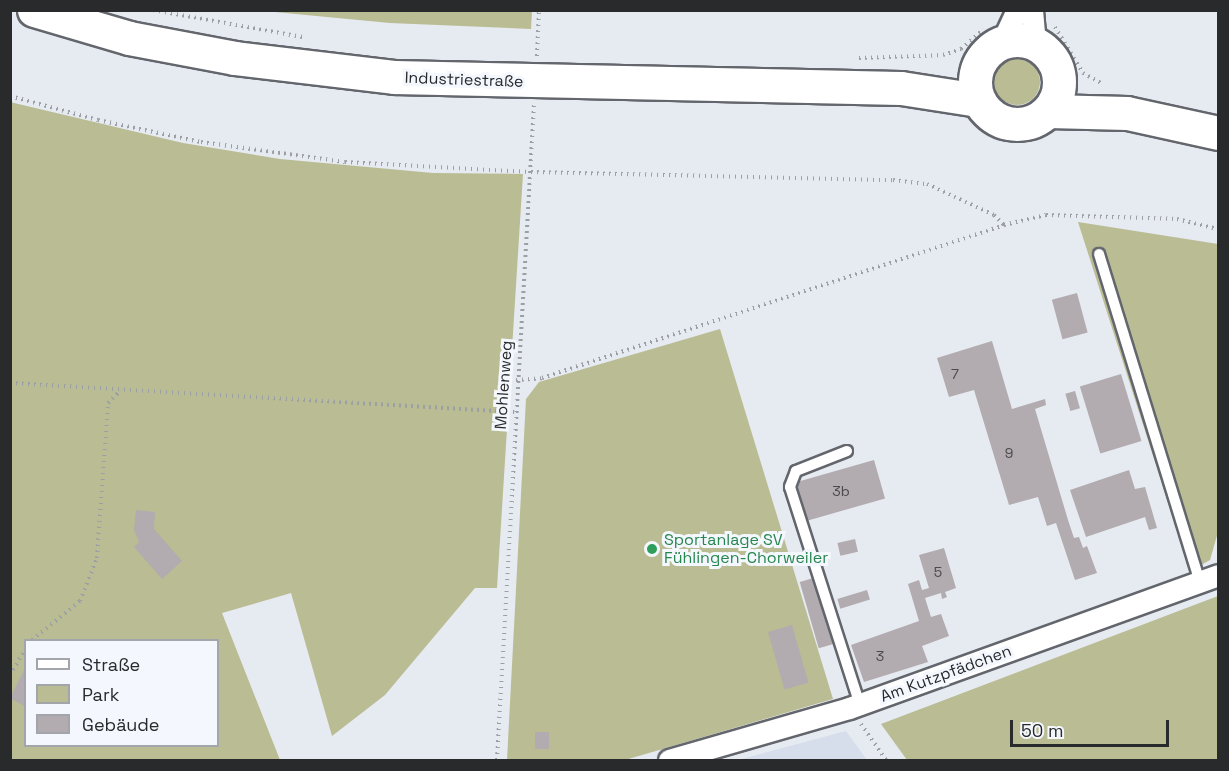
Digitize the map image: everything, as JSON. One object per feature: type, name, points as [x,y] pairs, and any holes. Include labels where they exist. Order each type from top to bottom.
[{"type":"main road","name":"Industriestraße","points":[[34,10],[129,38],[267,62],[394,77],[536,61],[902,88],[978,100]]},
{"type":"main road","points":[[1022,23],[1056,66],[1054,96],[1035,121],[1019,125],[995,118],[978,100],[974,83],[977,66],[987,52],[1022,23]]},
{"type":"main road","name":"Industriestraße","points":[[902,88],[977,66]]},
{"type":"main road","points":[[1054,96],[1119,101],[1218,133]]},
{"type":"street","name":"Am Kutzpfädchen","points":[[669,760],[855,706],[1209,579]]},
{"type":"lane","points":[[1099,254],[1209,579]]},
{"type":"lane","points":[[847,451],[796,471],[790,487],[855,706]]},
{"type":"path","points":[[153,10],[312,38]]},
{"type":"path","name":"Mohlenweg","points":[[497,760],[514,412],[540,10]]},
{"type":"path","points":[[856,58],[944,55],[960,49],[1000,15],[1022,23],[1046,15],[1083,73],[1119,101]]},
{"type":"path","points":[[10,96],[98,120],[267,153],[345,162],[531,172],[904,181],[927,184],[994,215],[1004,225]]},
{"type":"path","points":[[516,380],[542,378],[1004,225],[1046,215],[1177,219],[1218,229]]},
{"type":"path","points":[[10,383],[514,412]]},
{"type":"path","points":[[34,639],[80,601],[97,558],[108,403],[122,389]]},
{"type":"path","points":[[10,675],[24,651]]},
{"type":"path","points":[[855,706],[886,760]]},
{"type":"shaded area","points":[[846,731],[867,760],[738,760]]},
{"type":"green space","points":[[532,10],[531,29],[390,23],[264,11]]},
{"type":"green space","points":[[1017,59],[1033,66],[1040,82],[1033,98],[1017,105],[1001,98],[994,82],[1001,66]]},
{"type":"green space","points":[[10,102],[183,143],[280,159],[433,173],[523,174],[497,588],[475,588],[385,695],[332,736],[291,593],[222,613],[280,760],[11,760]]},
{"type":"green space","points":[[1078,222],[1218,244],[1218,532],[1210,560],[1190,571]]},
{"type":"green space","name":"Sportanlage SV Fühlingen-Chorweiler","points":[[720,329],[833,699],[625,760],[507,760],[526,399],[539,382]]},
{"type":"green space","points":[[1218,596],[1218,760],[907,760],[881,724]]},
{"type":"building","points":[[1077,293],[1088,333],[1062,339],[1052,300]]},
{"type":"building","points":[[992,341],[1012,409],[1045,399],[1046,405],[1035,409],[1068,520],[1074,538],[1079,537],[1083,548],[1087,546],[1097,573],[1075,580],[1056,523],[1047,526],[1038,497],[1009,505],[974,390],[949,397],[937,358]]},
{"type":"building","points":[[1121,374],[1141,441],[1100,454],[1080,387]]},
{"type":"building","points":[[1075,391],[1080,408],[1070,411],[1065,394]]},
{"type":"building","points":[[874,460],[885,498],[806,521],[795,483]]},
{"type":"building","points":[[1129,470],[1135,489],[1145,487],[1157,528],[1149,530],[1145,517],[1086,537],[1070,490]]},
{"type":"building","points":[[136,510],[155,512],[154,529],[182,561],[162,579],[134,547],[139,542],[134,530]]},
{"type":"building","points":[[855,539],[858,552],[840,556],[837,543]]},
{"type":"building","points":[[944,548],[956,588],[945,592],[947,597],[942,599],[941,593],[925,598],[931,617],[941,614],[949,636],[922,646],[928,662],[864,682],[851,645],[919,621],[908,584],[919,580],[922,590],[929,588],[919,555]]},
{"type":"building","points":[[817,577],[836,643],[819,648],[800,582]]},
{"type":"building","points":[[867,590],[870,600],[840,609],[837,599]]},
{"type":"building","points":[[792,625],[809,683],[785,690],[768,632]]},
{"type":"building","points":[[24,670],[24,706],[10,698]]},
{"type":"building","points":[[535,732],[549,732],[549,749],[535,749]]},
{"type":"place","name":"Sportanlage SV Fühlingen-Chorweiler","points":[[652,549]]}]
